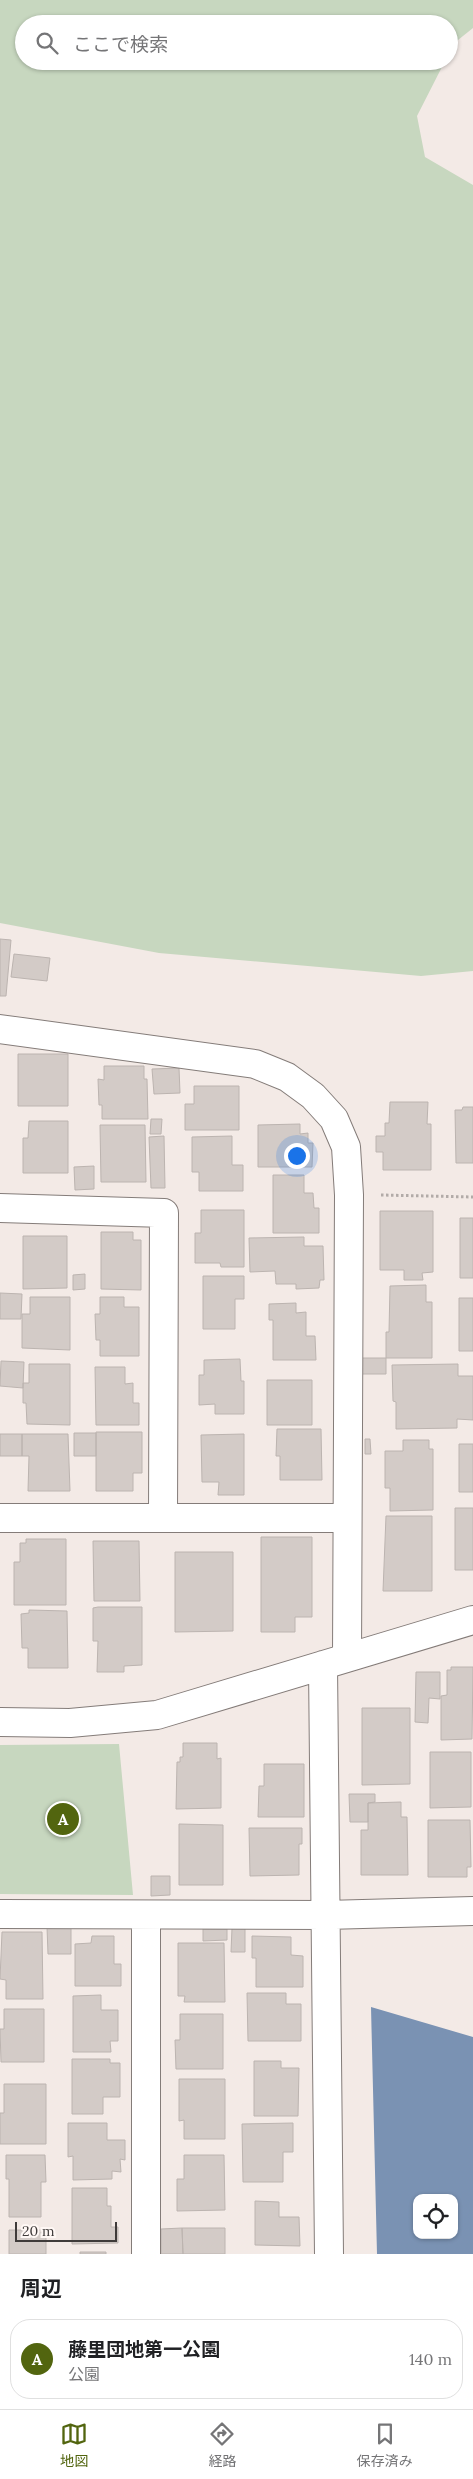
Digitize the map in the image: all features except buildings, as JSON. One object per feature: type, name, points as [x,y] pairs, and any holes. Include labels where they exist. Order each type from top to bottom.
[{"type":"street","points":[[0,1029],[255,1064],[288,1077],[313,1096],[334,1119],[346,1148],[349,1195],[346,1518],[335,1661],[326,1915],[329,2254]]},
{"type":"street","points":[[0,1208],[164,1213],[163,1518]]},
{"type":"street","points":[[0,1518],[346,1518]]},
{"type":"street","points":[[0,1722],[70,1723],[157,1715],[473,1620]]},
{"type":"street","points":[[0,1914],[146,1916],[326,1915],[473,1911]]},
{"type":"street","points":[[146,1916],[146,2254]]},
{"type":"path","points":[[349,1195],[473,1197]]},
{"type":"green space","points":[[0,0],[473,0],[473,28],[458,40],[458,15],[15,15],[15,70],[440,70],[417,116],[425,157],[473,185],[473,971],[421,976],[159,953],[0,923]]},
{"type":"green space","points":[[119,1744],[133,1895],[0,1894],[0,1745]]},
{"type":"water","points":[[371,2007],[473,2037],[473,2254],[377,2254]]},
{"type":"place","name":"藤里団地第一公園","points":[[63,1819]]}]
